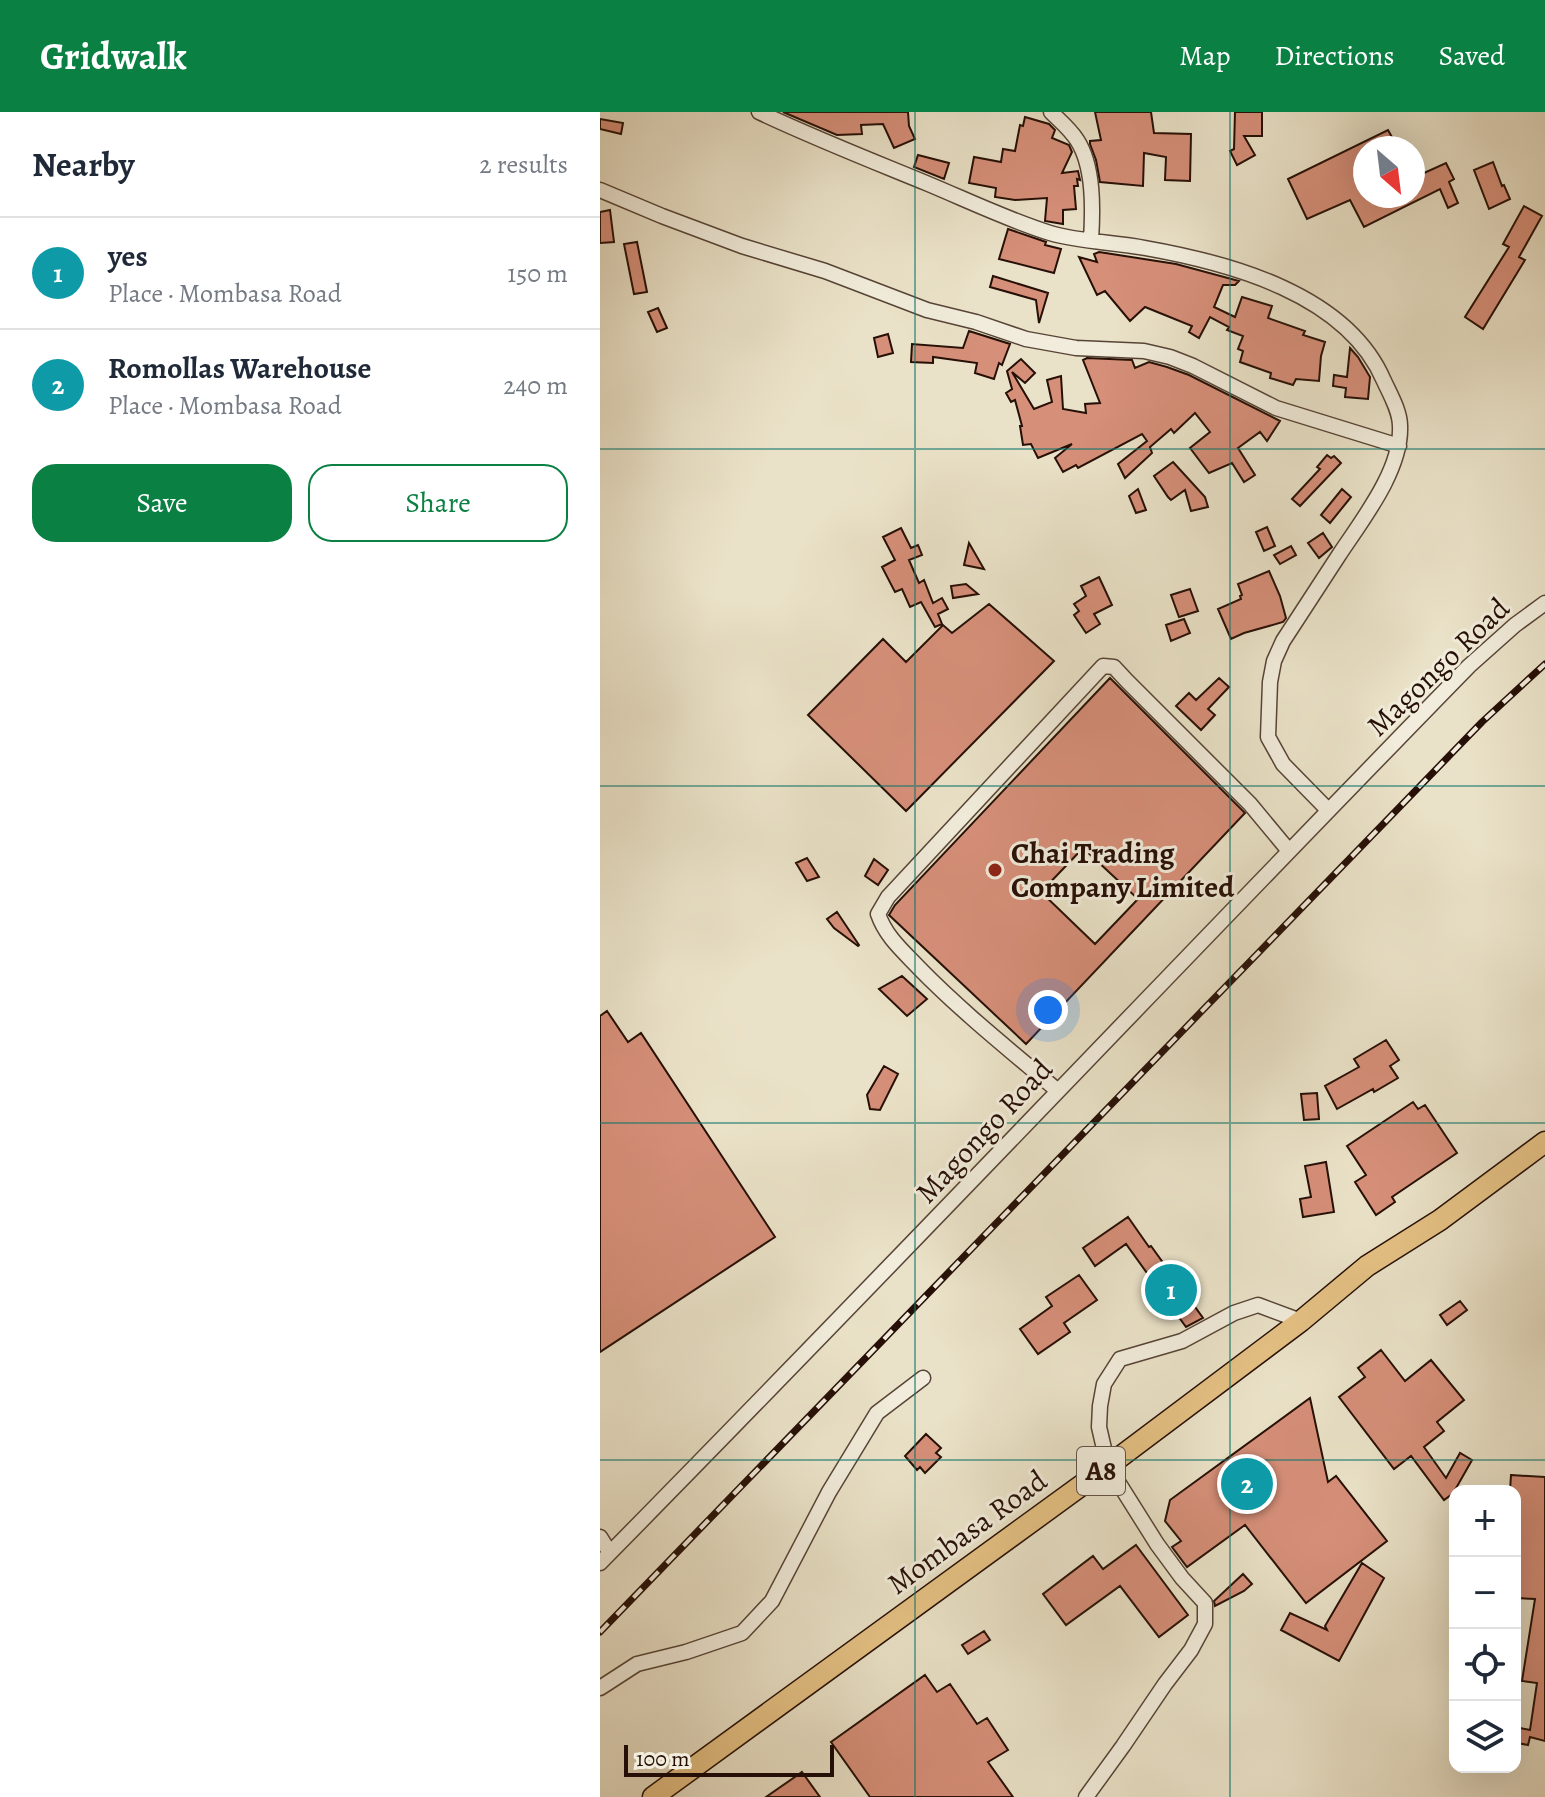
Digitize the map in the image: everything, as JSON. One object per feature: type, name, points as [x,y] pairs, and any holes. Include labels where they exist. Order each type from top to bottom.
[{"type":"highway","name":"Mombasa Road","points":[[653,1797],[1108,1466],[1301,1321],[1367,1266],[1440,1220],[1545,1142]]},
{"type":"street","points":[[759,112],[809,136],[1024,224],[1058,235],[1146,248],[1217,264],[1259,277],[1294,292],[1324,311],[1365,347],[1380,371],[1401,423],[1399,446],[1374,501],[1283,641],[1274,661],[1270,682],[1268,737],[1274,751],[1328,810]]},
{"type":"street","points":[[1051,112],[1076,139],[1088,163],[1091,240]]},
{"type":"street","points":[[600,190],[742,246],[825,271],[927,310],[1039,341],[1076,348],[1144,351],[1170,357],[1276,408],[1399,446]]},
{"type":"street","name":"Magongo Road","points":[[605,1558],[809,1352],[1469,666],[1545,603]]},
{"type":"street","points":[[1058,1091],[946,996],[891,938],[878,914],[888,897],[1103,666],[1114,667],[1250,804],[1289,851]]},
{"type":"street","points":[[1086,1797],[1191,1650],[1205,1624],[1205,1603],[1157,1544],[1108,1466],[1099,1427],[1104,1384],[1120,1359],[1182,1341],[1234,1313],[1258,1305],[1301,1321]]},
{"type":"street","points":[[600,1688],[637,1664],[742,1633],[772,1601],[829,1492],[877,1413],[923,1378]]},
{"type":"street","points":[[600,1537],[605,1558]]},
{"type":"building","points":[[783,112],[908,112],[909,126],[915,139],[894,148],[883,124],[861,125],[862,134],[837,135]]},
{"type":"building","points":[[1095,112],[1151,112],[1154,133],[1191,134],[1190,181],[1165,180],[1166,157],[1144,153],[1143,186],[1100,182],[1090,144],[1090,141],[1101,140]]},
{"type":"building","points":[[1235,112],[1262,112],[1262,136],[1244,136],[1255,155],[1237,165],[1230,151],[1234,149]]},
{"type":"building","points":[[1025,117],[1049,124],[1055,130],[1052,138],[1069,145],[1072,152],[1062,173],[1078,171],[1080,180],[1077,179],[1078,186],[1074,186],[1076,209],[1063,210],[1063,224],[1045,221],[1047,198],[1015,200],[995,197],[996,188],[969,183],[974,157],[1001,162],[1003,149],[1015,151],[1020,125],[1023,126]]},
{"type":"building","points":[[600,119],[623,123],[621,134],[600,129]]},
{"type":"building","points":[[1388,130],[1391,136],[1376,136]]},
{"type":"building","points":[[1353,147],[1353,206],[1350,200],[1307,219],[1288,179]]},
{"type":"building","points":[[918,155],[949,163],[944,179],[914,167]]},
{"type":"building","points":[[1493,162],[1510,199],[1489,209],[1474,170]]},
{"type":"building","points":[[1446,163],[1454,179],[1449,182],[1458,203],[1448,208],[1440,189],[1425,196],[1425,173]]},
{"type":"building","points":[[1524,206],[1542,216],[1519,257],[1525,260],[1483,329],[1465,317],[1509,247],[1503,244]]},
{"type":"building","points":[[1354,208],[1402,208],[1364,227]]},
{"type":"building","points":[[610,210],[614,242],[600,243],[600,212]]},
{"type":"building","points":[[1008,229],[1061,249],[1054,273],[999,259]]},
{"type":"building","points":[[637,242],[647,292],[634,294],[624,244]]},
{"type":"building","points":[[1099,252],[1176,264],[1239,281],[1235,285],[1223,285],[1214,307],[1235,317],[1242,297],[1272,306],[1268,318],[1325,342],[1319,381],[1296,379],[1293,385],[1270,378],[1271,373],[1240,362],[1243,351],[1238,349],[1243,336],[1227,330],[1229,327],[1210,317],[1199,338],[1189,332],[1192,326],[1145,307],[1130,321],[1105,291],[1097,295],[1079,257],[1097,262],[1094,254]]},
{"type":"building","points":[[993,276],[1048,293],[1039,323],[1036,300],[990,287]]},
{"type":"building","points":[[658,308],[667,328],[657,332],[648,312]]},
{"type":"building","points":[[969,331],[1010,344],[994,379],[975,373],[977,363],[933,357],[933,363],[911,362],[912,344],[963,348]]},
{"type":"building","points":[[888,334],[893,353],[878,357],[874,338]]},
{"type":"building","points":[[1350,348],[1370,377],[1368,399],[1345,397],[1346,388],[1333,386],[1334,375],[1347,377]]},
{"type":"building","points":[[1021,359],[1035,373],[1025,383],[1012,372],[1034,409],[1052,402],[1047,380],[1061,376],[1063,409],[1086,413],[1085,404],[1100,403],[1083,360],[1132,360],[1135,368],[1149,362],[1167,367],[1280,421],[1267,441],[1260,432],[1238,448],[1255,475],[1244,482],[1232,463],[1209,473],[1190,448],[1210,432],[1195,413],[1174,433],[1171,429],[1150,447],[1152,453],[1125,478],[1118,464],[1147,441],[1142,434],[1078,468],[1076,465],[1063,472],[1055,458],[1072,444],[1038,458],[1031,444],[1023,445],[1015,400],[1011,402],[1006,393],[1012,389],[1007,371]]},
{"type":"building","points":[[1327,455],[1331,458],[1334,456],[1341,463],[1300,506],[1292,499],[1320,469],[1317,467]]},
{"type":"building","points":[[1173,462],[1205,497],[1208,507],[1191,511],[1185,490],[1171,500],[1168,497],[1154,476]]},
{"type":"building","points":[[1138,489],[1146,510],[1136,513],[1129,496]]},
{"type":"building","points":[[1342,489],[1351,497],[1330,523],[1321,515]]},
{"type":"building","points":[[1267,527],[1275,546],[1264,551],[1256,532]]},
{"type":"building","points":[[901,528],[911,548],[918,545],[922,555],[909,560],[919,583],[924,580],[933,603],[942,598],[948,609],[938,614],[942,624],[935,627],[921,602],[910,607],[902,589],[895,592],[882,567],[895,560],[883,537]]},
{"type":"building","points":[[1323,533],[1332,547],[1319,558],[1308,543]]},
{"type":"building","points":[[969,543],[984,569],[964,565]]},
{"type":"building","points":[[1291,546],[1296,555],[1280,564],[1274,555]]},
{"type":"building","points":[[1269,571],[1286,618],[1283,622],[1231,639],[1218,609],[1241,599],[1238,584]]},
{"type":"building","points":[[1099,577],[1112,605],[1094,614],[1100,624],[1086,633],[1074,615],[1079,611],[1074,604],[1086,596],[1081,586]]},
{"type":"building","points":[[966,584],[978,594],[953,598],[951,586]]},
{"type":"building","points":[[1190,589],[1198,611],[1179,617],[1171,595]]},
{"type":"building","points":[[989,604],[1054,661],[906,811],[808,715],[883,639],[906,662],[943,625],[952,633]]},
{"type":"building","points":[[1184,619],[1190,633],[1171,641],[1166,625]]},
{"type":"building","name":"Chai Trading Company Limited","points":[[1110,678],[1245,813],[1026,1044],[889,915],[895,905]],"holes":[[[1083,848],[1138,899],[1095,944],[1041,892]]]},
{"type":"building","points":[[1219,678],[1229,687],[1208,709],[1215,715],[1201,730],[1176,706],[1189,693],[1196,700]]},
{"type":"building","points":[[807,858],[819,877],[807,881],[796,863]]},
{"type":"building","points":[[874,859],[888,870],[878,885],[865,876]]},
{"type":"building","points":[[837,912],[859,945],[858,946],[827,919]]},
{"type":"building","points":[[902,976],[927,999],[907,1016],[879,989]]},
{"type":"building","points":[[607,1011],[628,1042],[641,1033],[775,1237],[600,1352],[600,1016]]},
{"type":"building","points":[[1386,1040],[1399,1060],[1390,1066],[1398,1078],[1337,1109],[1325,1086],[1359,1067],[1354,1059]]},
{"type":"building","points":[[884,1066],[898,1074],[880,1110],[870,1109],[867,1095]]},
{"type":"building","points":[[1317,1093],[1319,1119],[1304,1120],[1301,1094]]},
{"type":"building","points":[[1413,1102],[1418,1109],[1425,1105],[1457,1153],[1392,1197],[1395,1202],[1376,1215],[1355,1182],[1366,1175],[1347,1146]]},
{"type":"building","points":[[1326,1162],[1334,1212],[1303,1217],[1300,1199],[1311,1197],[1305,1166]]},
{"type":"building","points":[[1128,1217],[1203,1318],[1186,1327],[1126,1244],[1095,1266],[1083,1248]]},
{"type":"building","points":[[1079,1275],[1097,1300],[1064,1323],[1070,1332],[1038,1354],[1020,1329],[1052,1306],[1046,1297]]},
{"type":"building","points":[[1460,1301],[1467,1310],[1447,1325],[1440,1315]]},
{"type":"building","points":[[1381,1350],[1405,1381],[1431,1360],[1464,1400],[1437,1422],[1444,1431],[1424,1447],[1446,1478],[1460,1453],[1472,1460],[1458,1485],[1449,1485],[1449,1496],[1444,1500],[1411,1456],[1394,1469],[1339,1397],[1365,1377],[1358,1368]]},
{"type":"building","points":[[1310,1398],[1328,1482],[1336,1476],[1387,1541],[1306,1603],[1245,1525],[1187,1567],[1172,1547],[1181,1541],[1165,1521],[1170,1500]]},
{"type":"building","points":[[926,1434],[941,1448],[936,1453],[941,1457],[925,1473],[920,1467],[917,1470],[905,1456]]},
{"type":"building","points":[[1511,1475],[1545,1477],[1545,1741],[1530,1737],[1528,1745],[1521,1744],[1521,1728],[1530,1730],[1537,1683],[1522,1681],[1535,1599],[1521,1598],[1521,1485],[1510,1485]]},
{"type":"building","points":[[1136,1545],[1188,1615],[1159,1637],[1120,1586],[1066,1625],[1043,1594],[1093,1556],[1103,1569]]},
{"type":"building","points":[[1362,1563],[1384,1578],[1339,1661],[1281,1630],[1290,1613],[1327,1630],[1325,1626]]},
{"type":"building","points":[[1243,1574],[1252,1584],[1215,1606],[1214,1601]]},
{"type":"building","points":[[984,1631],[990,1640],[968,1654],[962,1645]]},
{"type":"building","points":[[925,1675],[937,1692],[950,1684],[977,1724],[987,1718],[1008,1750],[988,1762],[1013,1797],[870,1797],[831,1742]]},
{"type":"building","points":[[802,1772],[820,1797],[766,1797]]},
{"type":"railway","points":[[600,1632],[1482,722],[1545,664]]},
{"type":"place","name":"Chai Trading Company Limited","points":[[995,870]]},
{"type":"place","name":"yes","points":[[1171,1290]]},
{"type":"place","name":"Romollas Warehouse","points":[[1247,1484]]}]
